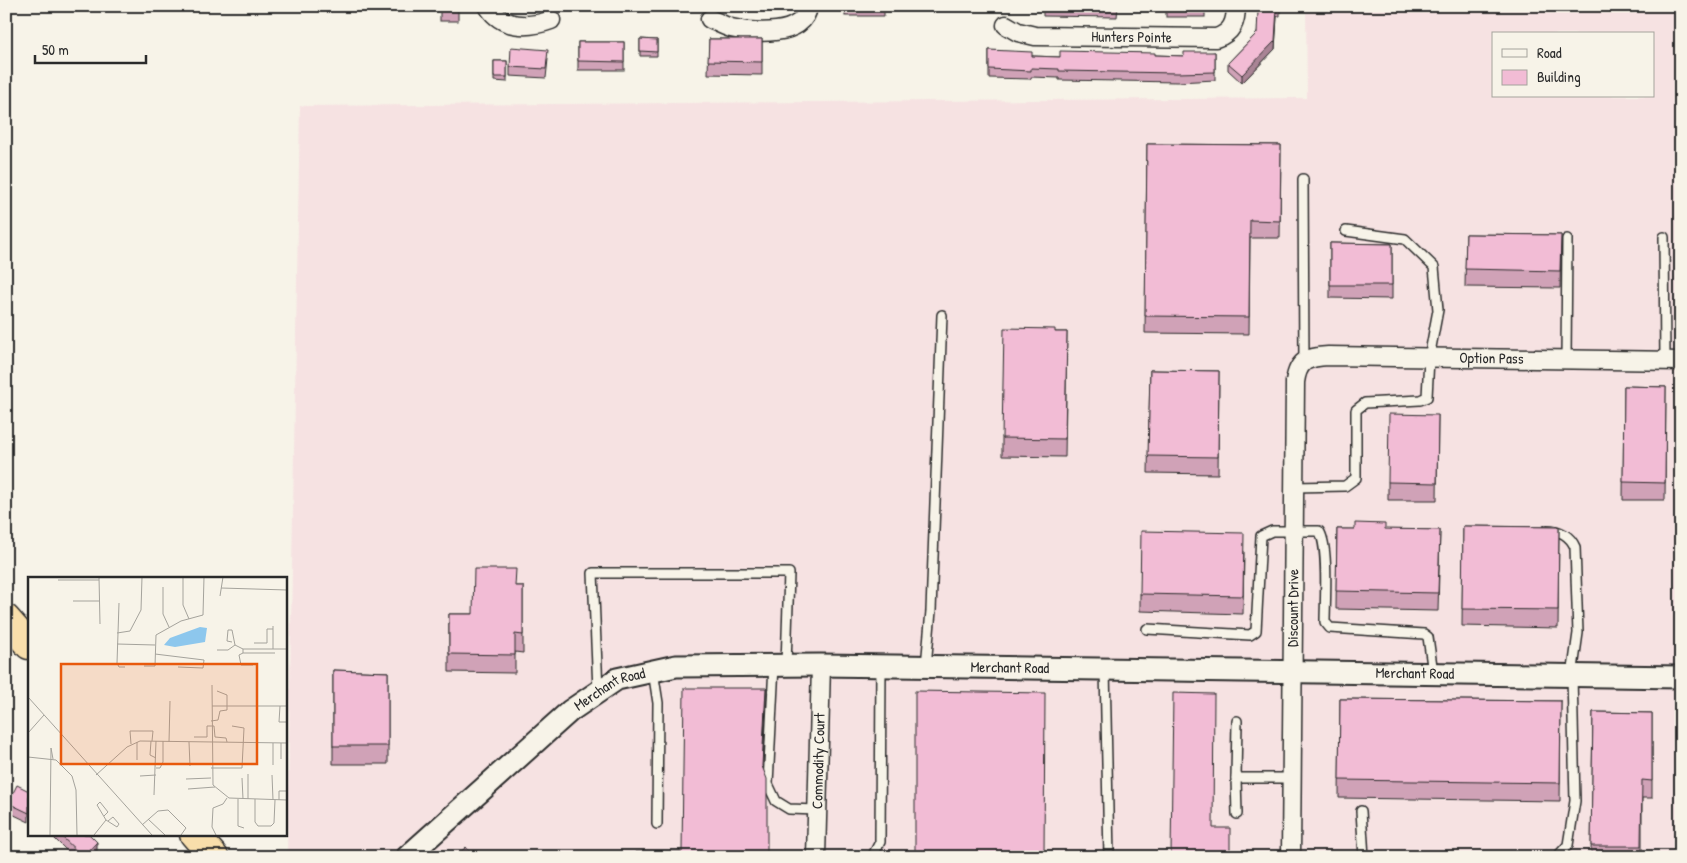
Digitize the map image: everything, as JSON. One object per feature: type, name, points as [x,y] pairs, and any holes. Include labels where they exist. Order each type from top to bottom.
[{"type":"highway","points":[[6,619],[28,644]]},
{"type":"highway","points":[[196,836],[214,857]]},
{"type":"street","points":[[488,6],[502,21],[513,25],[529,25],[552,20]]},
{"type":"street","points":[[710,19],[730,27],[746,30],[788,30],[796,26],[803,19],[808,11],[808,6]]},
{"type":"street","name":"Hunters Pointe","points":[[1006,25],[1018,32],[1035,36],[1216,38],[1224,36],[1234,25],[1236,6]]},
{"type":"street","name":"Option Pass","points":[[1304,361],[1315,357],[1328,356],[1673,361]]},
{"type":"street","name":"Discount Drive","points":[[1291,857],[1295,382],[1297,371],[1304,361]]},
{"type":"street","name":"Commodity Court","points":[[816,857],[821,665]]},
{"type":"street","name":"Merchant Road","points":[[407,857],[570,711],[618,679],[676,666],[926,666],[1681,677]]},
{"type":"lane","points":[[1303,179],[1304,361]]},
{"type":"lane","points":[[1294,487],[1345,486],[1356,478],[1356,410],[1365,403],[1420,400],[1427,397],[1429,358],[1438,310],[1434,267],[1404,239],[1346,231]]},
{"type":"lane","points":[[1664,237],[1673,361]]},
{"type":"lane","points":[[1566,360],[1567,238]]},
{"type":"lane","points":[[926,666],[931,611],[942,315]]},
{"type":"lane","points":[[1535,531],[1554,530],[1571,538],[1575,547],[1578,633],[1572,676],[1575,801],[1568,845],[1557,857]]},
{"type":"lane","points":[[1147,629],[1250,635],[1256,631],[1261,536],[1272,531],[1319,531],[1322,536],[1325,553],[1326,622],[1330,628],[1424,634],[1428,637],[1433,673]]},
{"type":"lane","points":[[598,692],[593,573],[789,573],[780,665],[772,700],[768,784],[776,801],[789,809],[817,810]]},
{"type":"lane","points":[[872,857],[880,842],[882,666]]},
{"type":"lane","points":[[1105,668],[1109,857]]},
{"type":"lane","points":[[653,671],[658,703],[657,824]]},
{"type":"lane","points":[[1237,722],[1237,814]]},
{"type":"lane","points":[[1236,778],[1292,778]]},
{"type":"lane","points":[[1361,811],[1364,857]]},
{"type":"shaded area","points":[[1306,6],[1681,6],[1681,857],[287,857],[300,106],[1307,98]]},
{"type":"building","points":[[440,6],[458,6],[458,10],[440,10]]},
{"type":"building","points":[[884,6],[884,7],[845,7]]},
{"type":"building","points":[[1117,6],[1117,9],[1043,7]]},
{"type":"building","points":[[1166,6],[1205,6],[1205,9],[1166,9]]},
{"type":"building","points":[[1263,6],[1280,6],[1280,8],[1277,8],[1275,41],[1242,75],[1228,63],[1257,33],[1258,11],[1263,11]]},
{"type":"building","points":[[640,39],[657,40],[657,52],[640,51]]},
{"type":"building","points":[[709,39],[762,39],[762,62],[708,61]]},
{"type":"building","points":[[578,42],[624,42],[624,62],[578,61]]},
{"type":"building","points":[[511,47],[548,50],[546,69],[510,67]]},
{"type":"building","points":[[989,50],[1032,52],[1032,56],[1060,57],[1060,51],[1155,53],[1155,55],[1184,56],[1184,52],[1215,52],[1215,72],[1059,71],[1059,69],[1031,68],[1031,71],[989,69]]},
{"type":"building","points":[[494,61],[507,61],[507,77],[494,77]]},
{"type":"building","points":[[1147,144],[1281,145],[1280,221],[1250,220],[1249,317],[1145,316]]},
{"type":"building","points":[[1466,234],[1561,235],[1560,271],[1465,269]]},
{"type":"building","points":[[1330,243],[1392,244],[1392,285],[1330,285]]},
{"type":"building","points":[[1004,328],[1055,329],[1055,332],[1067,332],[1065,439],[1002,438]]},
{"type":"building","points":[[1150,370],[1219,371],[1218,457],[1148,456]]},
{"type":"building","points":[[1624,386],[1666,387],[1665,483],[1623,482]]},
{"type":"building","points":[[1389,414],[1438,415],[1437,483],[1388,482]]},
{"type":"building","points":[[1355,523],[1385,524],[1385,529],[1440,530],[1438,593],[1336,591],[1337,529],[1355,529]]},
{"type":"building","points":[[1463,526],[1559,527],[1558,610],[1462,609]]},
{"type":"building","points":[[1141,531],[1244,533],[1243,596],[1140,594]]},
{"type":"building","points":[[474,569],[516,569],[515,586],[523,586],[523,635],[515,634],[515,655],[449,654],[449,614],[473,614]]},
{"type":"building","points":[[333,670],[388,672],[388,746],[333,746]]},
{"type":"building","points":[[684,688],[766,688],[762,766],[767,779],[767,857],[636,857],[636,852],[682,852]]},
{"type":"building","points":[[915,691],[1045,693],[1044,857],[915,857]]},
{"type":"building","points":[[1173,693],[1214,694],[1213,828],[1230,828],[1230,857],[1171,857]]},
{"type":"building","points":[[1340,699],[1561,701],[1560,783],[1339,780]]},
{"type":"building","points":[[1593,712],[1652,713],[1652,781],[1642,780],[1641,846],[1591,846]]},
{"type":"building","points":[[17,785],[28,790],[28,813],[8,803]]},
{"type":"building","points":[[61,836],[91,836],[97,842],[83,857]]},
{"type":"building","points":[[466,847],[474,857],[455,857]]},
{"type":"building","points":[[126,852],[128,857],[116,857]]},
{"type":"building","points":[[142,853],[144,857],[132,857]]}]
